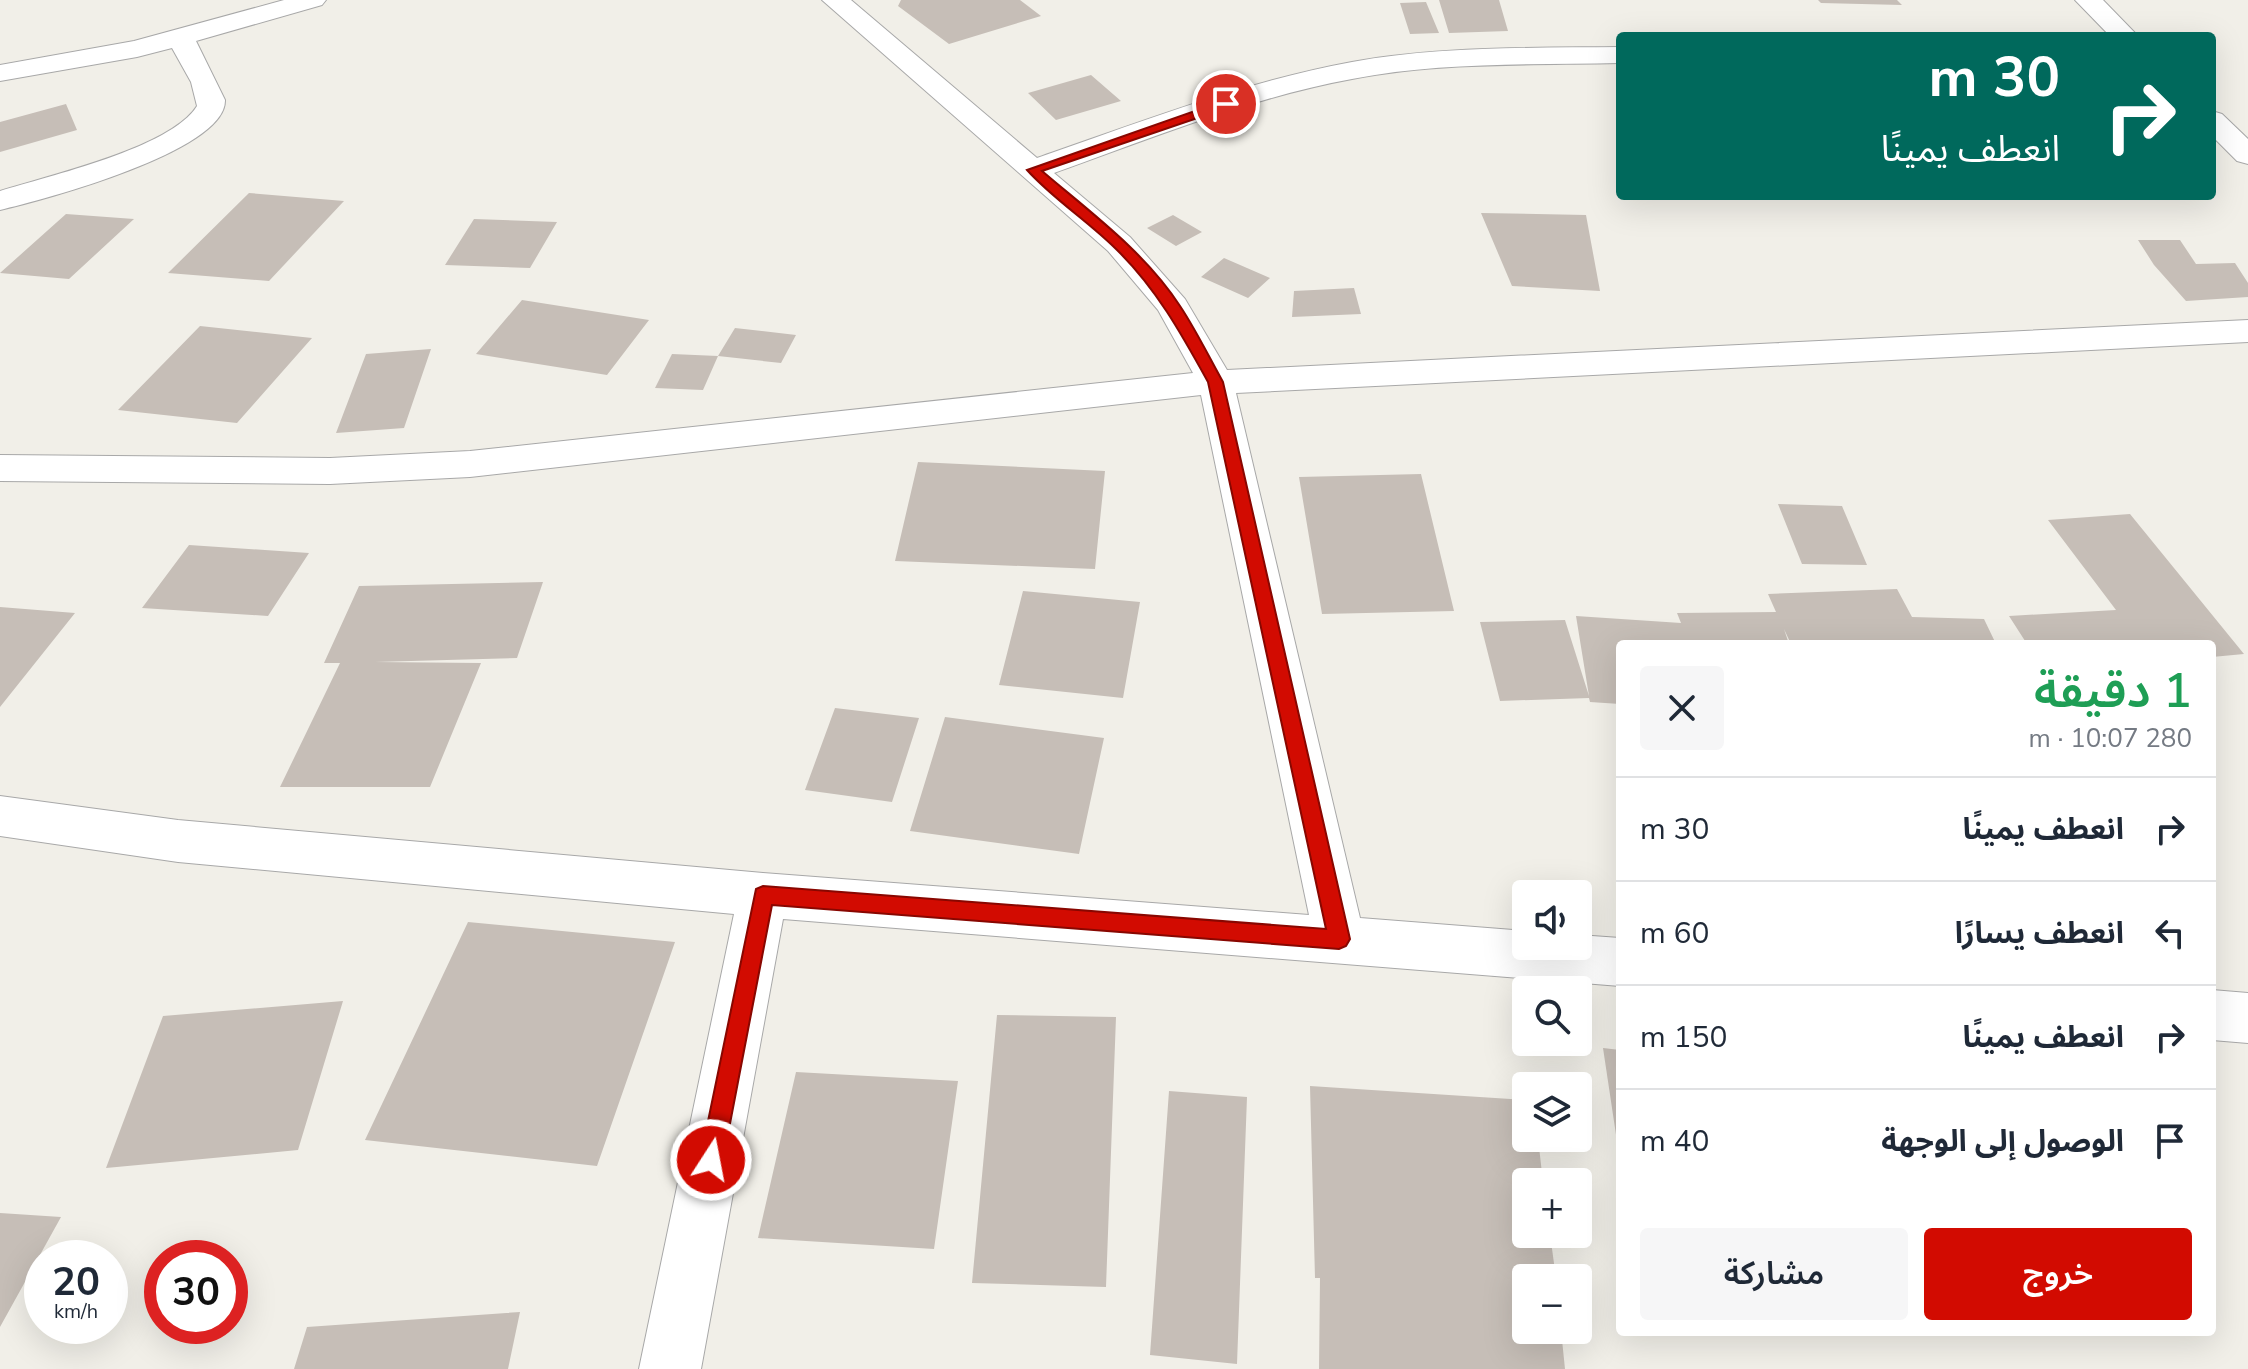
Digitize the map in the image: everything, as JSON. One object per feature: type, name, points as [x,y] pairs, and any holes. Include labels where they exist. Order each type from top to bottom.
[{"type":"street","points":[[0,73],[181,39],[313,0]]},
{"type":"street","points":[[835,0],[1119,244],[1148,273],[1173,306],[1216,382],[1339,939]]},
{"type":"street","points":[[2088,0],[2121,32]]},
{"type":"street","points":[[0,201],[157,150],[193,130],[209,113],[211,97],[181,39]]},
{"type":"street","points":[[1033,170],[1267,90],[1339,73],[1428,60],[1616,55]]},
{"type":"street","points":[[2216,124],[2248,155]]},
{"type":"street","points":[[0,468],[330,471],[470,464],[1216,382],[2248,331]]},
{"type":"street","points":[[0,816],[178,841],[763,895],[1616,962]]},
{"type":"street","points":[[670,1369],[763,895]]},
{"type":"street","points":[[2216,1015],[2248,1018]]},
{"type":"building","points":[[901,0],[1020,0],[1041,16],[949,44],[898,6]]},
{"type":"building","points":[[1439,0],[1499,0],[1508,31],[1449,33]]},
{"type":"building","points":[[1818,0],[1897,0],[1902,5],[1821,3]]},
{"type":"building","points":[[1426,2],[1439,33],[1410,34],[1400,3]]},
{"type":"building","points":[[1091,75],[1121,101],[1056,120],[1028,93]]},
{"type":"building","points":[[66,104],[77,130],[0,152],[0,122]]},
{"type":"building","points":[[249,193],[344,201],[269,281],[168,273]]},
{"type":"building","points":[[1481,213],[1586,215],[1600,291],[1512,286]]},
{"type":"building","points":[[66,214],[134,219],[69,279],[0,273]]},
{"type":"building","points":[[1173,215],[1202,232],[1176,246],[1147,228]]},
{"type":"building","points":[[474,219],[557,222],[530,268],[445,265]]},
{"type":"building","points":[[2138,240],[2180,240],[2196,264],[2235,263],[2248,283],[2248,297],[2186,301],[2154,265]]},
{"type":"building","points":[[1224,258],[1270,278],[1248,298],[1201,277]]},
{"type":"building","points":[[1354,288],[1361,314],[1292,317],[1294,291]]},
{"type":"building","points":[[522,300],[649,320],[607,375],[476,354]]},
{"type":"building","points":[[200,326],[312,338],[237,423],[118,410]]},
{"type":"building","points":[[735,328],[796,335],[781,363],[718,356]]},
{"type":"building","points":[[431,349],[404,428],[336,433],[366,354]]},
{"type":"building","points":[[672,354],[718,356],[703,390],[655,388]]},
{"type":"building","points":[[918,462],[1105,471],[1095,569],[895,561]]},
{"type":"building","points":[[1421,474],[1454,611],[1322,614],[1299,477]]},
{"type":"building","points":[[1778,504],[1842,506],[1867,565],[1802,564]]},
{"type":"building","points":[[2130,514],[2244,654],[2216,657],[2216,640],[2024,640],[2009,616],[2116,610],[2048,520]]},
{"type":"building","points":[[189,545],[309,553],[268,616],[142,608]]},
{"type":"building","points":[[543,582],[517,658],[375,662],[481,663],[430,787],[280,787],[340,663],[324,663],[359,586]]},
{"type":"building","points":[[1897,589],[1912,617],[1984,619],[1994,640],[1789,640],[1784,629],[1788,640],[1616,640],[1616,704],[1590,702],[1589,698],[1500,701],[1480,622],[1565,620],[1589,696],[1576,616],[1681,623],[1677,613],[1776,612],[1768,594]]},
{"type":"building","points":[[1023,591],[1140,602],[1123,698],[999,685]]},
{"type":"building","points":[[0,607],[75,613],[0,707]]},
{"type":"building","points":[[835,708],[919,718],[892,802],[805,790]]},
{"type":"building","points":[[945,717],[1104,738],[1079,854],[910,831]]},
{"type":"building","points":[[468,922],[675,942],[597,1166],[365,1140]]},
{"type":"building","points":[[343,1001],[298,1150],[106,1168],[163,1016]]},
{"type":"building","points":[[997,1015],[1116,1017],[1106,1287],[972,1283]]},
{"type":"building","points":[[1603,1048],[1616,1050],[1616,1135]]},
{"type":"building","points":[[796,1072],[958,1081],[934,1249],[758,1238]]},
{"type":"building","points":[[1310,1086],[1512,1099],[1512,1152],[1540,1152],[1541,1168],[1512,1168],[1512,1248],[1552,1248],[1554,1264],[1512,1264],[1512,1344],[1562,1344],[1565,1369],[1319,1369],[1320,1278],[1315,1278]]},
{"type":"building","points":[[1169,1091],[1247,1097],[1237,1364],[1150,1355]]},
{"type":"building","points":[[0,1213],[61,1217],[48,1240],[24,1240],[24,1284],[0,1327]]},
{"type":"building","points":[[520,1312],[508,1369],[294,1369],[307,1327]]},
{"type":"route","points":[[711,1160],[763,895],[1339,939],[1216,382],[1173,306],[1148,273],[1033,170],[1226,104]]}]
